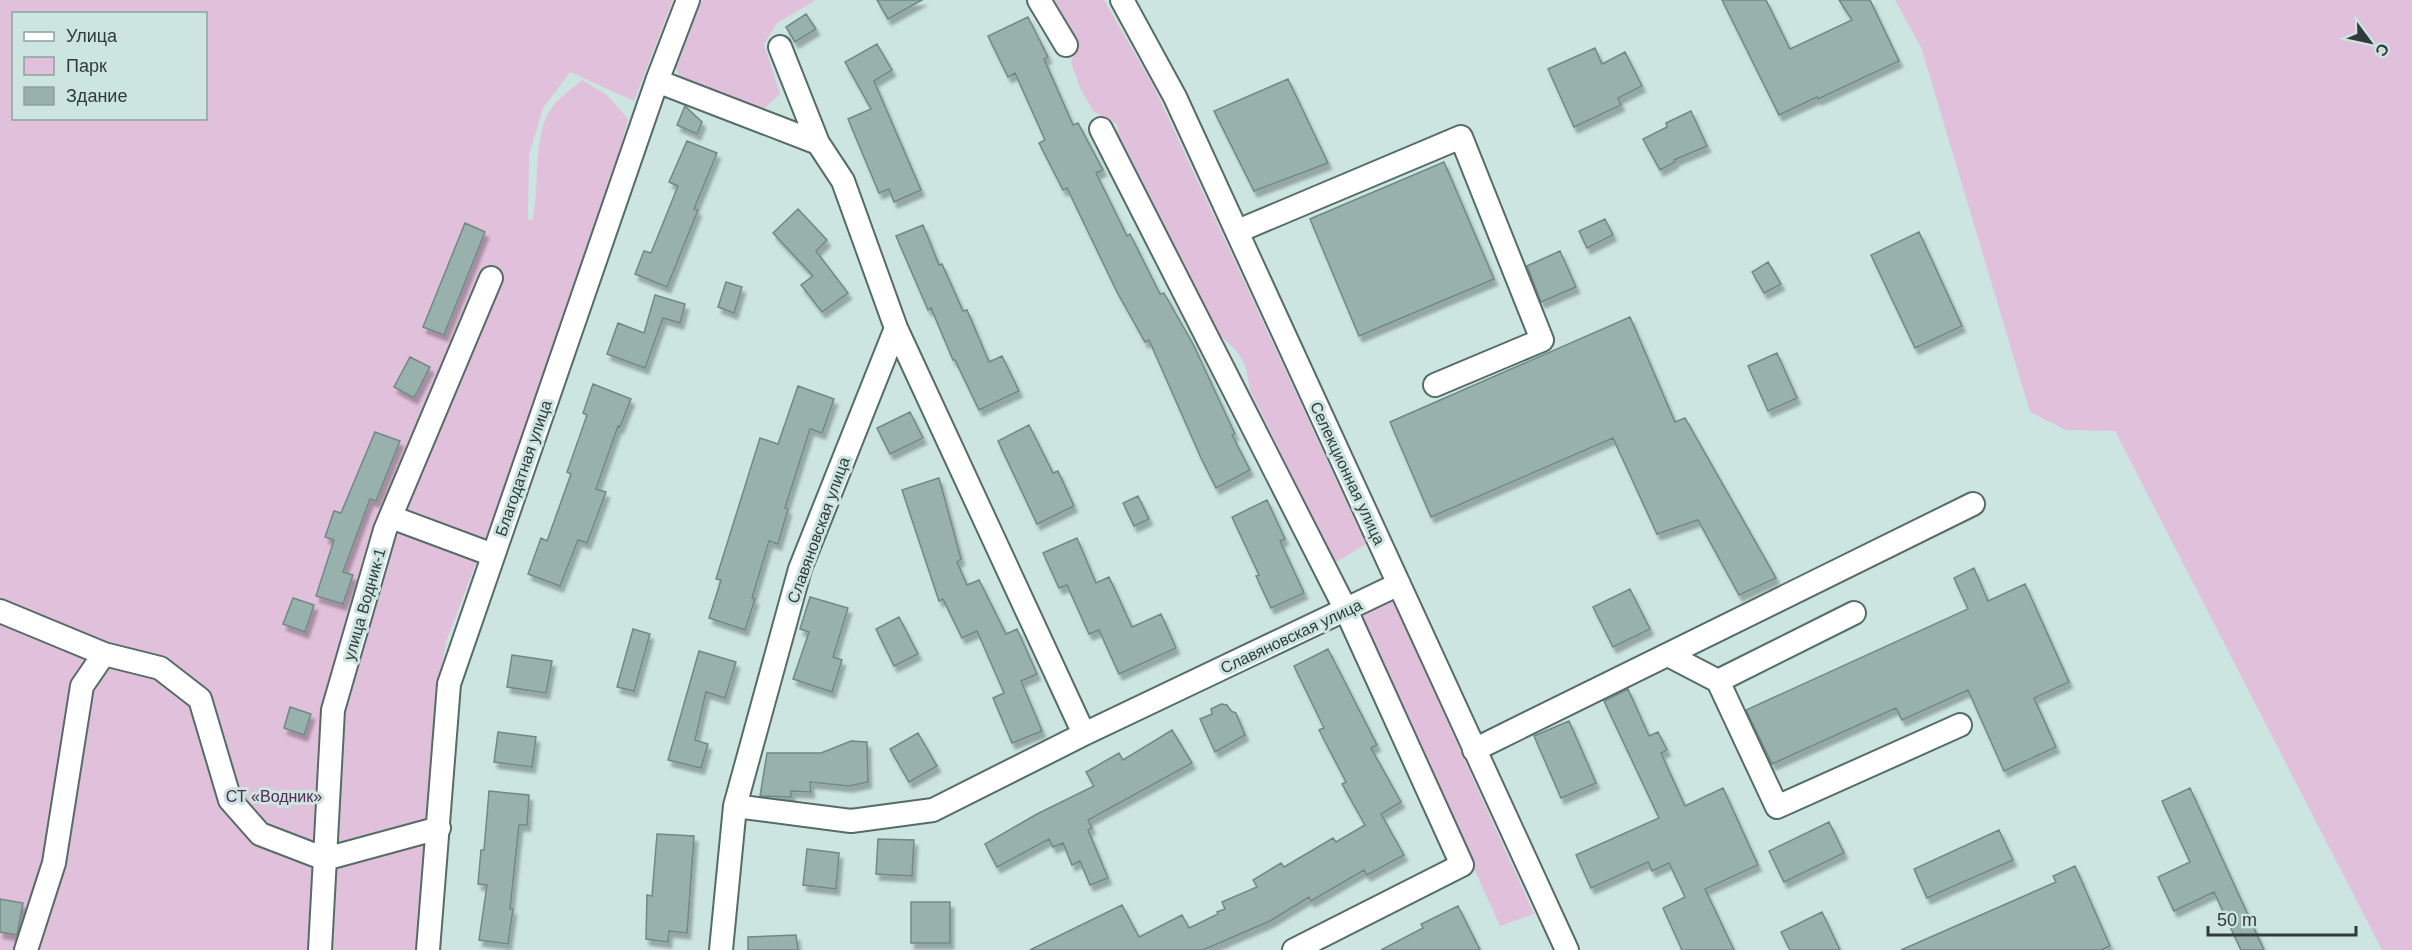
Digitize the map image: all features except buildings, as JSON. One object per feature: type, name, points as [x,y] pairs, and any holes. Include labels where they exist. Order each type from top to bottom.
[{"type":"street","name":"Благодатная улица","points":[[428,950],[449,684],[657,81],[688,0]]},
{"type":"street","points":[[1039,0],[1066,45]]},
{"type":"street","name":"Селекционная улица","points":[[1122,0],[1175,97],[1238,231],[1400,584],[1473,750],[1567,950]]},
{"type":"street","points":[[780,47],[818,143],[843,181],[896,328],[1084,734]]},
{"type":"street","points":[[657,81],[818,143]]},
{"type":"street","points":[[1101,129],[1346,610],[1462,865],[1294,950]]},
{"type":"street","points":[[1238,231],[1461,137],[1542,340],[1435,385]]},
{"type":"street","name":"улица Водник-1","points":[[321,950],[333,710],[391,517],[491,278]]},
{"type":"street","name":"Славяновская улица","points":[[721,950],[735,806],[800,569],[896,328]]},
{"type":"street","points":[[1473,750],[1973,504]]},
{"type":"street","points":[[391,517],[493,555]]},
{"type":"street","name":"Славяновская улица","points":[[735,806],[851,821],[933,810],[1084,734],[1400,584]]},
{"type":"street","points":[[0,611],[104,654],[160,668],[200,699],[230,800],[260,834],[325,859],[439,828]]},
{"type":"street","points":[[1718,681],[1854,613]]},
{"type":"street","points":[[26,950],[54,862],[82,686],[104,654]]},
{"type":"street","points":[[1668,655],[1718,681],[1777,807],[1960,725]]},
{"type":"green space","name":"СТ «Водник»","points":[[0,0],[673,0],[634,101],[570,72],[543,108],[529,155],[528,219],[532,221],[539,142],[548,113],[557,101],[582,80],[607,95],[628,119],[600,224],[511,471],[446,642],[436,698],[419,950],[0,950]]},
{"type":"green space","points":[[702,0],[816,0],[777,23],[764,44],[780,94],[759,113],[680,79],[676,68]]},
{"type":"green space","points":[[1055,0],[1104,0],[1153,85],[1366,544],[1335,563],[1250,390],[1244,364],[1237,352],[1218,334],[1141,187],[1118,139],[1117,124],[1093,111],[1080,88],[1071,62],[1078,43]]},
{"type":"green space","points":[[1895,0],[2412,0],[2412,950],[2382,950],[2115,431],[2066,430],[2030,412],[1921,47]]},
{"type":"green space","points":[[1392,599],[1534,914],[1500,926],[1358,614]]}]
